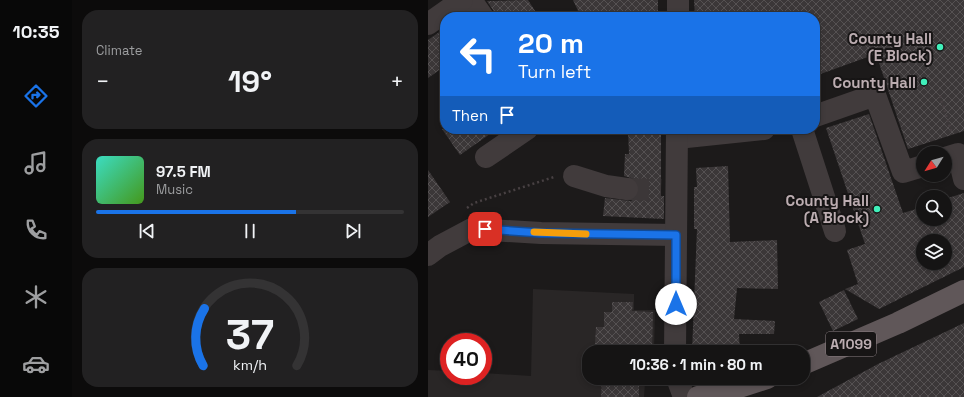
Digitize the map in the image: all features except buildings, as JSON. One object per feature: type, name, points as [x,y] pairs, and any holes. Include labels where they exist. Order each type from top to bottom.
[{"type":"main road","name":"A1099","points":[[810,361],[898,323],[964,291]]},
{"type":"main road","points":[[698,397],[745,385]]},
{"type":"street","points":[[445,12],[462,0]]},
{"type":"street","points":[[470,0],[479,12]]},
{"type":"street","points":[[678,0],[678,12]]},
{"type":"street","points":[[428,24],[440,16]]},
{"type":"street","points":[[820,114],[875,95],[903,172],[916,168]]},
{"type":"street","points":[[486,157],[520,134]]},
{"type":"street","points":[[676,345],[676,235],[669,190],[677,134]]},
{"type":"street","points":[[804,134],[835,231]]},
{"type":"street","points":[[952,156],[958,154],[964,179]]},
{"type":"street","points":[[574,176],[606,186],[627,189]]},
{"type":"street","points":[[428,255],[440,246],[472,229],[541,233],[676,235]]},
{"type":"street","points":[[680,385],[684,397]]},
{"type":"path","points":[[940,96],[952,134]]},
{"type":"path","points":[[461,212],[474,203],[554,177],[574,176]]},
{"type":"shaded area","points":[[533,289],[634,294],[634,310],[655,310],[654,345],[582,345],[582,385],[645,385],[644,397],[428,397],[428,370],[440,371],[440,385],[492,385],[492,374],[531,376]]},
{"type":"tunnel","points":[[627,189],[661,190]]},
{"type":"slow traffic","points":[[534,232],[586,234]]},
{"type":"place","name":"County Hall (E Block)","points":[[940,47]]},
{"type":"place","name":"County Hall","points":[[924,82]]},
{"type":"place","name":"County Hall (A Block)","points":[[877,209]]},
{"type":"route","points":[[485,229],[541,233],[676,235],[676,304]]}]
